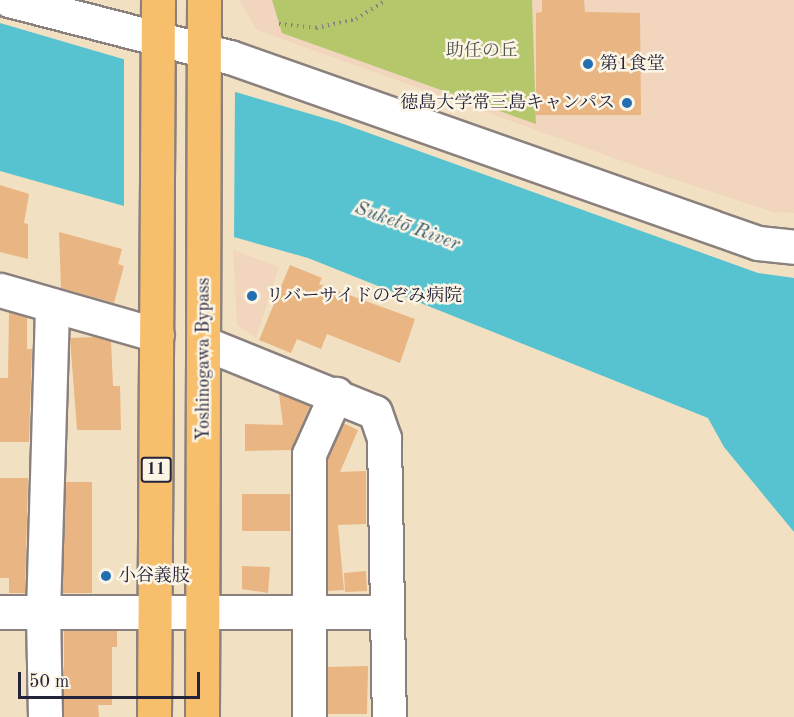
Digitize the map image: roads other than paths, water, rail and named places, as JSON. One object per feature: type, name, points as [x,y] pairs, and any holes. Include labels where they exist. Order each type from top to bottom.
[{"type":"highway","name":"11","points":[[154,717],[158,0]]},
{"type":"highway","name":"Yoshinogawa Bypass","points":[[202,717],[204,0]]},
{"type":"street","points":[[9,0],[158,52],[758,243],[794,247]]},
{"type":"street","points":[[0,290],[157,335]]},
{"type":"street","points":[[45,717],[43,612],[52,305]]},
{"type":"street","points":[[204,343],[336,394],[375,412],[384,438],[384,612],[390,717]]},
{"type":"street","points":[[309,717],[307,612],[309,454],[336,394]]},
{"type":"street","points":[[0,612],[384,612]]},
{"type":"water","name":"Suketō River","points":[[0,23],[338,122],[758,273],[794,278],[794,532],[724,447],[708,418],[308,258],[0,171]]},
{"type":"place","name":"第1食堂","points":[[588,64]]},
{"type":"place","name":"徳島大学常三島キャンパス","points":[[627,103]]},
{"type":"place","name":"リバーサイドのぞみ病院","points":[[252,296]]},
{"type":"place","name":"小谷義肢","points":[[106,576]]},
{"type":"park label","name":"助任の丘","points":[[482,51]]}]
